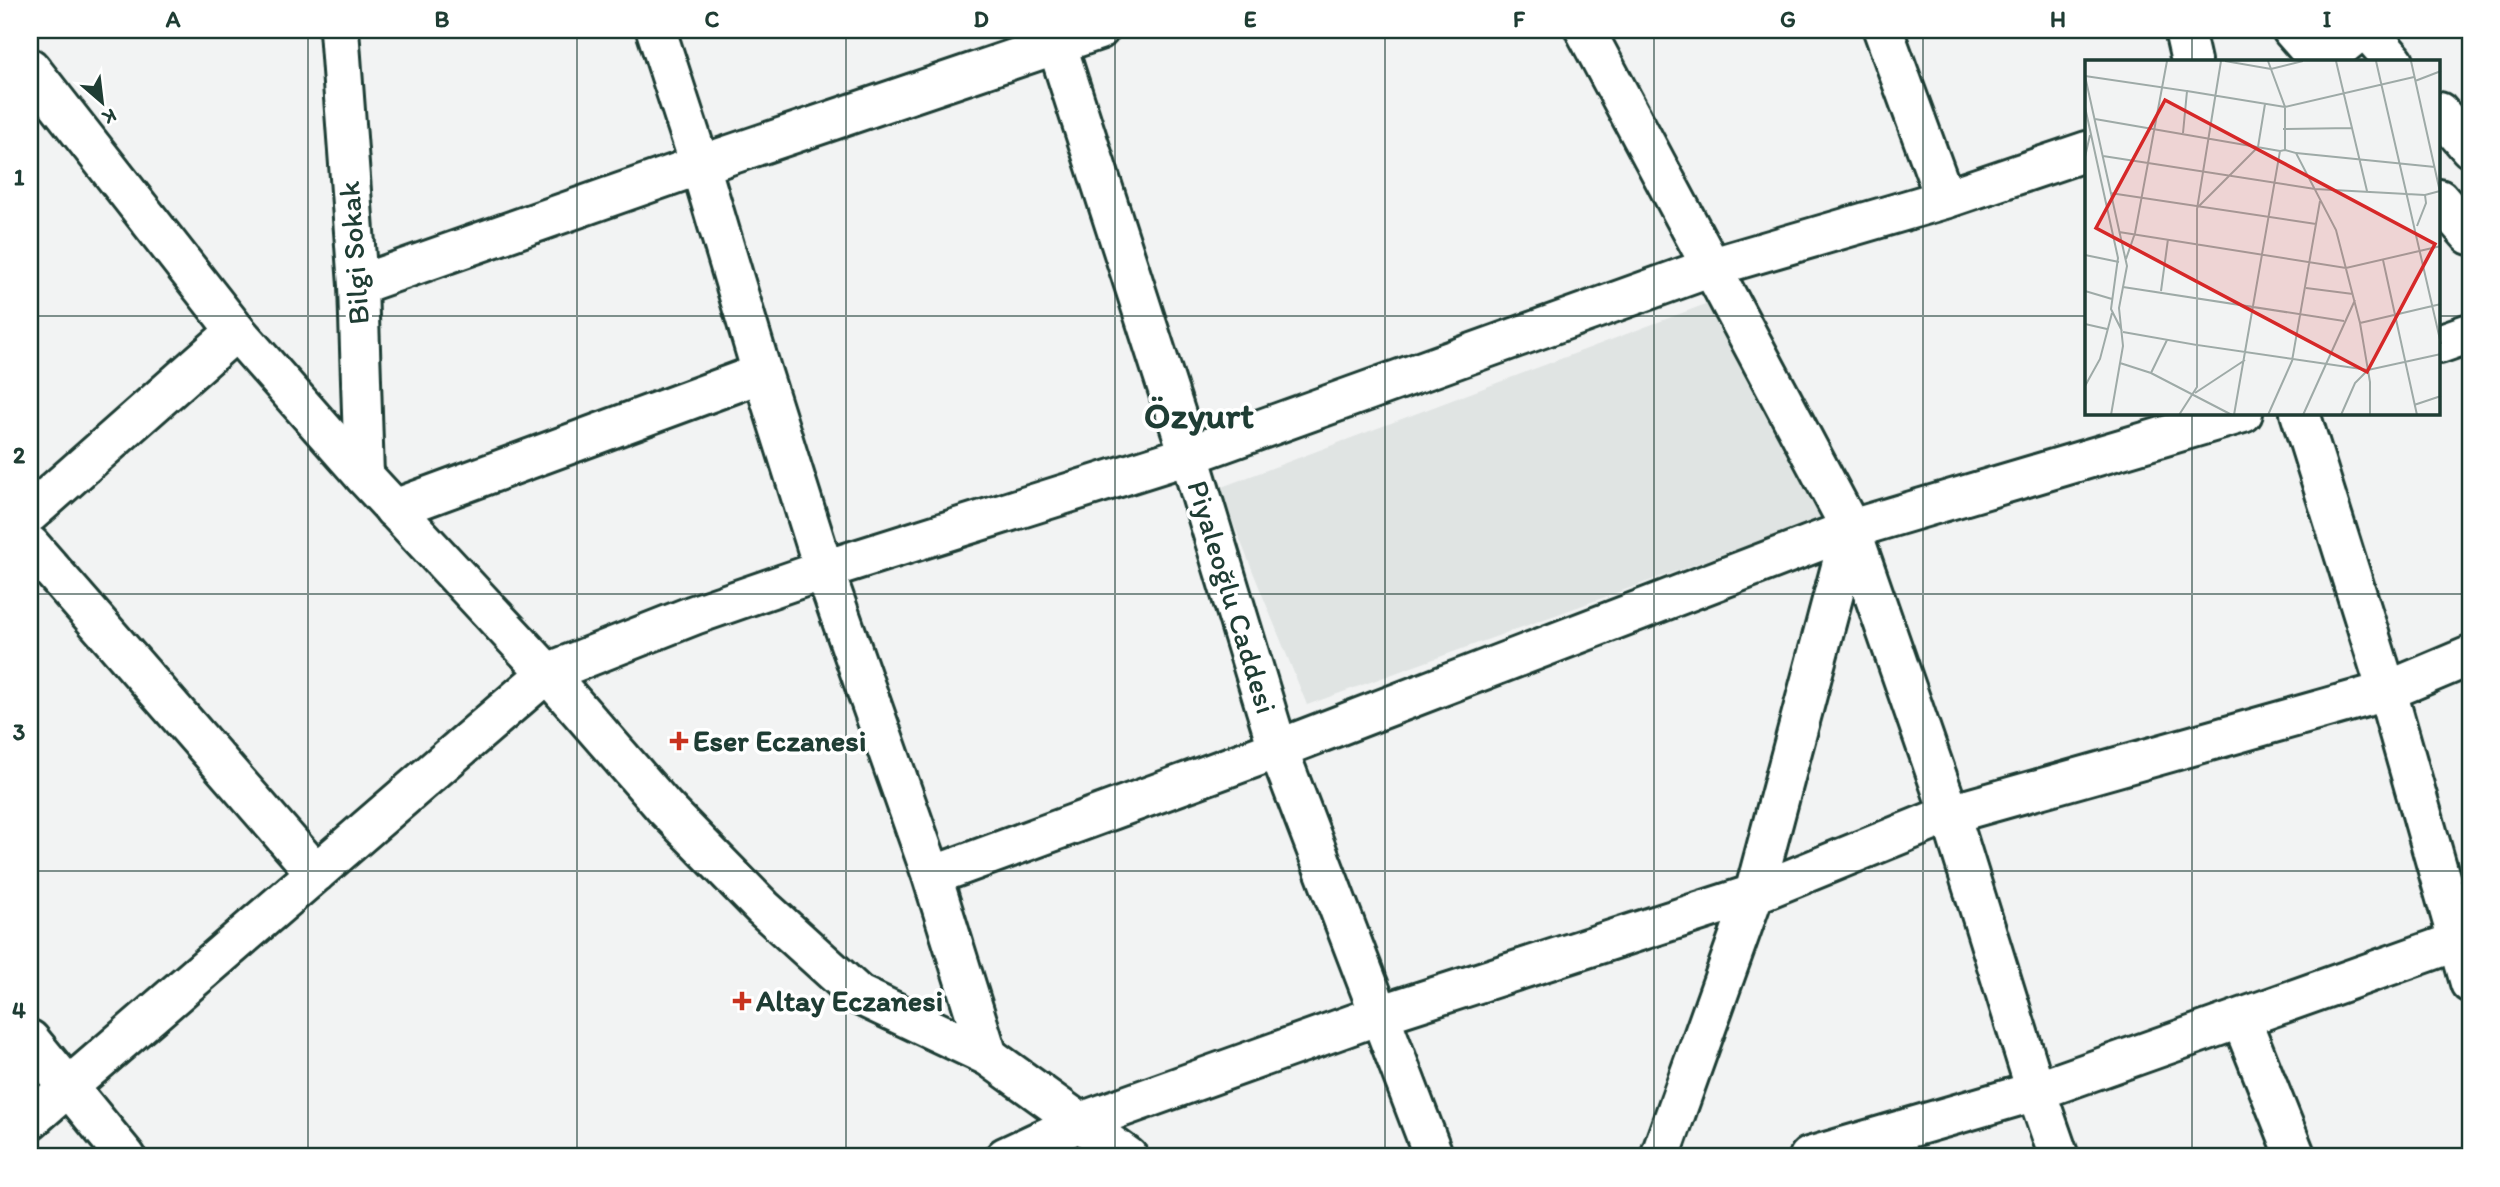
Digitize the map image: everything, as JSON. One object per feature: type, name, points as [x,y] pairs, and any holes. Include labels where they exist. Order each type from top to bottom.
[{"type":"street","name":"Bilgi Sokak","points":[[339,30],[358,285],[364,476]]},
{"type":"street","points":[[656,30],[824,570],[932,876],[988,1056]]},
{"type":"street","points":[[358,285],[1054,37],[1099,30]]},
{"type":"street","points":[[1585,30],[1851,529],[1950,814],[2059,1157]]},
{"type":"street","points":[[1883,30],[1945,199]]},
{"type":"street","points":[[2184,30],[2192,60]]},
{"type":"street","points":[[2292,30],[2320,60]]},
{"type":"street","points":[[2322,60],[2361,30]]},
{"type":"street","points":[[2367,30],[2394,60]]},
{"type":"street","name":"Piyaleoğlu Caddesi","points":[[1054,37],[1189,455],[1278,749],[1434,1157]]},
{"type":"street","points":[[30,68],[236,331],[394,509],[547,673],[664,807],[763,908],[859,995],[988,1056],[1128,1157]]},
{"type":"street","points":[[2440,113],[2470,148]]},
{"type":"street","points":[[30,1120],[547,673],[694,615],[824,570],[1189,455],[1712,267],[1945,199],[2085,153]]},
{"type":"street","points":[[2440,200],[2470,235]]},
{"type":"street","points":[[30,513],[236,331]]},
{"type":"street","points":[[2440,344],[2470,333]]},
{"type":"street","points":[[394,509],[762,373]]},
{"type":"street","points":[[932,876],[1278,749],[1851,529],[2236,415]]},
{"type":"street","points":[[2301,415],[2464,939],[2470,982]]},
{"type":"street","points":[[1660,1157],[1754,894],[1851,529]]},
{"type":"street","points":[[30,545],[316,873]]},
{"type":"street","points":[[1005,1157],[1078,1123],[1379,1015],[1754,894],[1950,814],[2387,691],[2470,656]]},
{"type":"street","points":[[1809,1157],[2036,1091],[2464,939]]},
{"type":"street","points":[[2241,1019],[2296,1157]]},
{"type":"street","points":[[30,1040],[125,1157]]},
{"type":"shaded area","points":[[1735,293],[1829,516],[1307,705],[1219,488]]},
{"type":"place","name":"Eser Eczanesi","points":[[679,741]]},
{"type":"place","name":"Altay Eczanesi","points":[[742,1001]]},
{"type":"district","name":"Özyurt","points":[[1199,415]]}]
